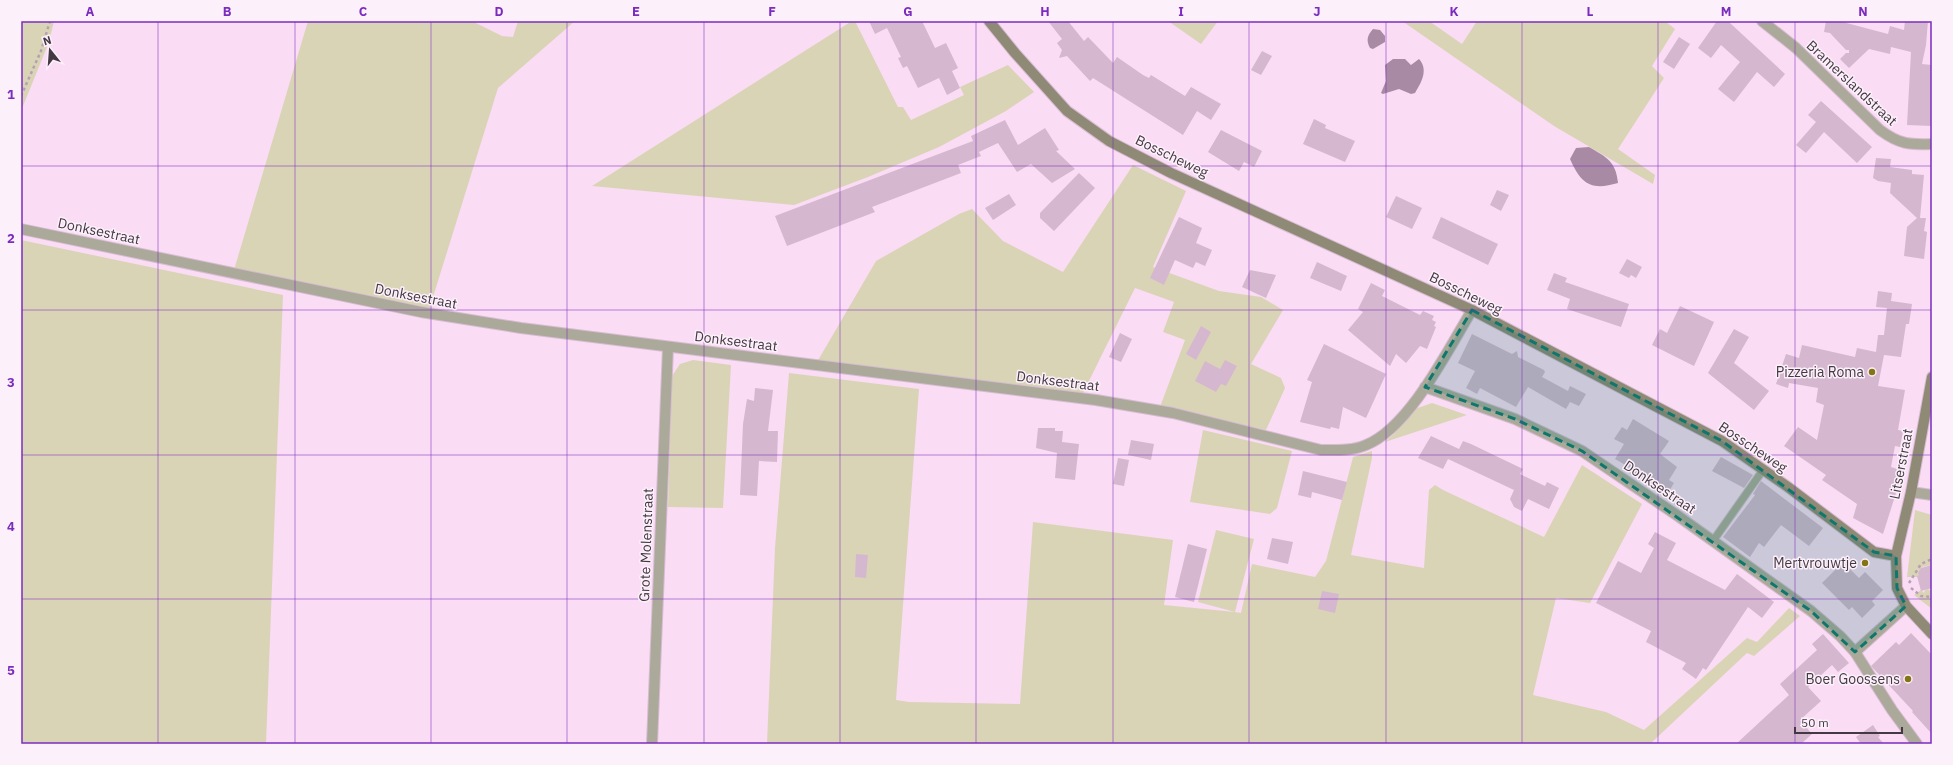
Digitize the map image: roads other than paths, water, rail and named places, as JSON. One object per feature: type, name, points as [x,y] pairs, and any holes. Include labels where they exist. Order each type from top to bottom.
[{"type":"street","name":"Bosscheweg","points":[[989,21],[1015,53],[1067,111],[1109,141],[1171,173],[1472,310],[1722,441],[1874,552],[1896,556]]},
{"type":"street","name":"Bramerslandstraat","points":[[1762,21],[1796,48],[1880,130],[1894,140],[1910,145],[1932,144]]},
{"type":"street","name":"Donksestraat","points":[[21,229],[421,312],[520,328],[1096,400],[1181,415],[1321,450],[1346,450],[1366,445],[1384,435],[1398,422],[1425,386],[1472,310]]},
{"type":"street","name":"Grote Molenstraat","points":[[652,744],[668,347]]},
{"type":"street","name":"Litserstraat","points":[[1896,556],[1911,492],[1932,377]]},
{"type":"street","name":"Donksestraat","points":[[1425,386],[1515,420],[1582,451],[1713,541],[1811,611],[1840,636],[1855,652],[1892,710],[1917,744]]},
{"type":"street","points":[[1911,492],[1932,495]]},
{"type":"street","points":[[1896,556],[1897,588],[1906,606],[1932,634]]},
{"type":"street","points":[[1855,652],[1906,606]]},
{"type":"lane","points":[[1713,541],[1763,470]]},
{"type":"place","name":"Pizzeria Roma","points":[[1872,372]]},
{"type":"place","name":"Mertvrouwtje","points":[[1865,563]]},
{"type":"place","name":"Boer Goossens","points":[[1908,679]]}]
